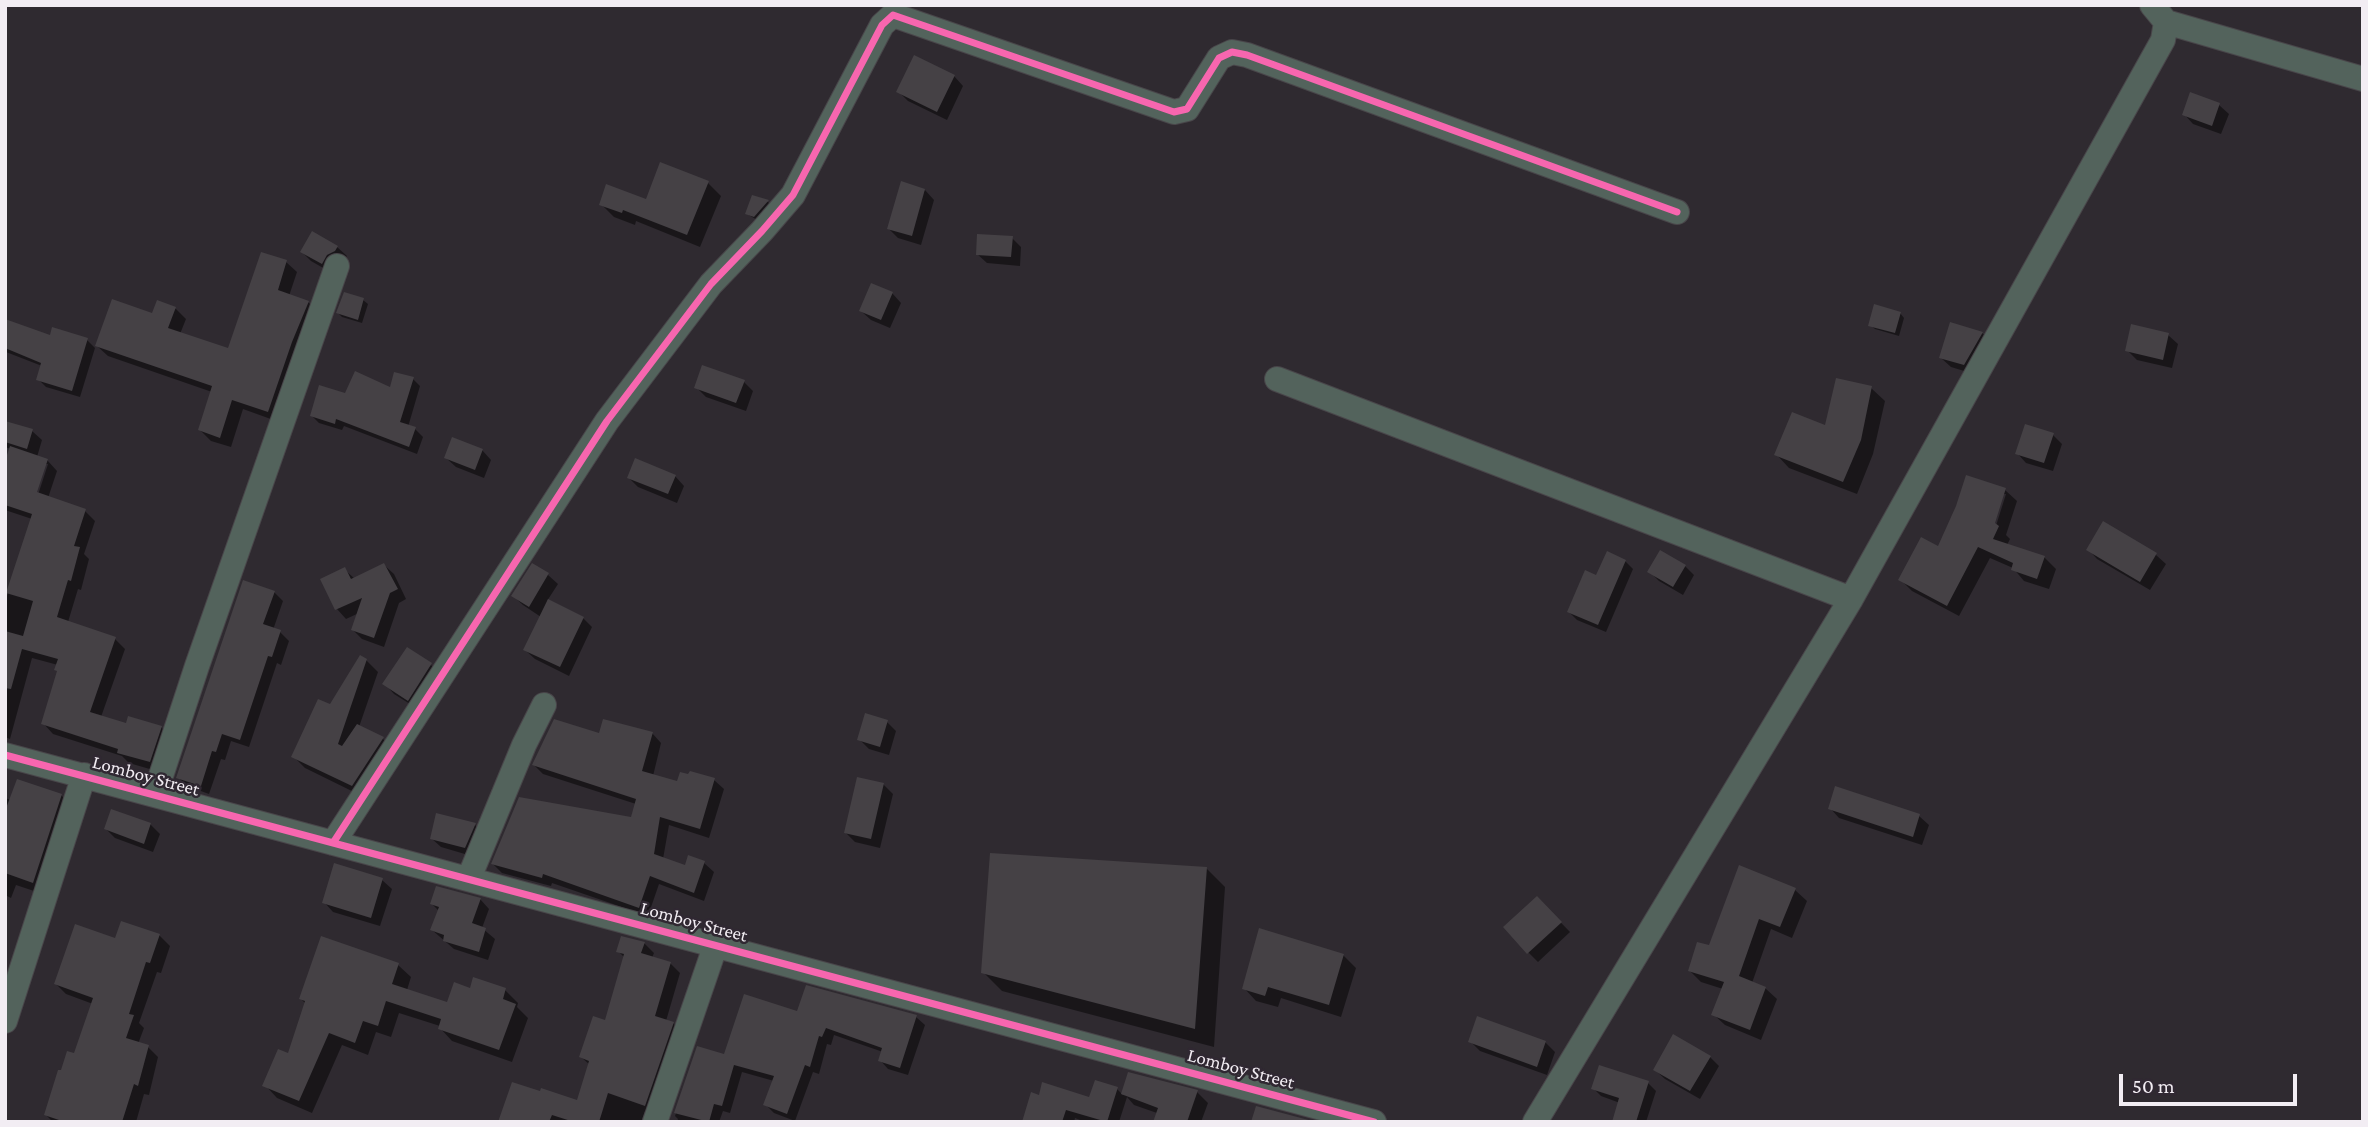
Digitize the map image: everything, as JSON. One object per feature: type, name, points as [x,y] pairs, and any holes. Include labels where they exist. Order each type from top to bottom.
[{"type":"street","points":[[1535,1122],[1851,599],[2163,40],[2159,14],[2363,79]]},
{"type":"street","points":[[333,843],[607,421],[711,284],[762,232],[793,195],[882,25],[893,15],[1174,111],[1187,109],[1219,58],[1232,52],[1247,55],[1677,212]]},
{"type":"street","points":[[155,794],[337,266]]},
{"type":"street","points":[[1276,379],[1851,599]]},
{"type":"street","points":[[469,878],[524,745],[544,705]]},
{"type":"street","name":"Lomboy Street","points":[[5,755],[1374,1122]]},
{"type":"street","points":[[5,1021],[84,775]]},
{"type":"street","points":[[655,1122],[716,944]]},
{"type":"building","points":[[914,55],[955,75],[937,112],[896,92]]},
{"type":"building","points":[[2190,92],[2220,103],[2212,126],[2182,115]]},
{"type":"building","points":[[660,162],[709,181],[687,235],[623,210],[622,213],[599,205],[606,184],[646,199]]},
{"type":"building","points":[[901,181],[925,189],[912,236],[887,229]]},
{"type":"building","points":[[752,195],[769,200],[754,217],[745,214]]},
{"type":"building","points":[[312,231],[338,246],[327,255],[322,264],[300,252]]},
{"type":"building","points":[[977,234],[1013,236],[1011,257],[976,255]]},
{"type":"building","points":[[261,252],[287,260],[278,290],[309,301],[268,412],[232,400],[220,438],[198,430],[212,386],[95,346],[112,299],[152,313],[157,300],[176,307],[168,328],[228,348]]},
{"type":"building","points":[[871,283],[893,292],[881,320],[859,311]]},
{"type":"building","points":[[344,292],[364,298],[358,320],[336,313]]},
{"type":"building","points":[[1874,304],[1901,312],[1895,333],[1868,326]]},
{"type":"building","points":[[5,319],[50,335],[52,327],[88,338],[72,391],[36,380],[41,363],[5,348]]},
{"type":"building","points":[[1950,322],[1983,332],[1964,365],[1939,358]]},
{"type":"building","points":[[2131,324],[2169,333],[2163,360],[2125,351]]},
{"type":"building","points":[[702,365],[745,380],[736,403],[694,388]]},
{"type":"building","points":[[355,371],[390,387],[394,372],[414,377],[400,422],[416,427],[409,447],[336,419],[335,424],[310,416],[319,385],[345,393]]},
{"type":"building","points":[[1836,378],[1872,386],[1861,440],[1843,482],[1774,455],[1792,412],[1825,425]]},
{"type":"building","points":[[5,421],[33,429],[27,449],[5,442]]},
{"type":"building","points":[[2025,424],[2054,433],[2044,463],[2015,454]]},
{"type":"building","points":[[452,437],[483,449],[475,470],[444,458]]},
{"type":"building","points":[[10,446],[48,459],[37,492],[86,509],[74,546],[80,547],[71,581],[68,580],[57,617],[116,637],[90,712],[126,723],[128,716],[162,726],[150,762],[117,753],[118,749],[41,724],[58,659],[22,649],[11,689],[5,688],[5,631],[23,636],[33,601],[6,593],[32,514],[5,505],[5,461]]},
{"type":"building","points":[[635,458],[676,475],[668,494],[627,478]]},
{"type":"building","points":[[1966,475],[2006,488],[1995,523],[1999,526],[1993,539],[2045,556],[2037,579],[2011,570],[2013,563],[1978,547],[1947,606],[1898,580],[1921,537],[1938,546]]},
{"type":"building","points":[[2103,521],[2157,553],[2140,582],[2086,550]]},
{"type":"building","points":[[1660,550],[1686,565],[1673,587],[1647,572]]},
{"type":"building","points":[[1607,551],[1626,560],[1598,625],[1567,612],[1585,570],[1596,575]]},
{"type":"building","points":[[384,563],[398,589],[390,593],[374,638],[351,630],[362,598],[335,610],[320,579],[345,567],[351,579]]},
{"type":"building","points":[[532,563],[549,573],[529,607],[511,596]]},
{"type":"building","points":[[243,580],[275,591],[263,624],[281,630],[272,657],[268,656],[240,740],[222,734],[216,752],[212,751],[201,786],[176,778]]},
{"type":"building","points":[[548,599],[584,617],[560,667],[523,650]]},
{"type":"building","points":[[407,647],[432,663],[408,701],[382,684]]},
{"type":"building","points":[[360,655],[367,659],[338,744],[342,746],[357,724],[384,737],[352,786],[291,757],[318,699],[330,704]]},
{"type":"building","points":[[865,713],[888,720],[880,747],[857,740]]},
{"type":"building","points":[[554,719],[599,733],[603,719],[653,732],[642,771],[677,781],[680,772],[688,774],[690,771],[715,778],[700,829],[660,817],[654,854],[685,865],[688,855],[705,861],[694,893],[650,876],[639,908],[543,874],[542,878],[491,864],[519,797],[631,817],[636,799],[532,765]]},
{"type":"building","points":[[857,777],[884,783],[871,839],[844,833]]},
{"type":"building","points":[[17,779],[62,794],[33,883],[5,873],[5,811]]},
{"type":"building","points":[[1835,786],[1920,814],[1913,837],[1828,809]]},
{"type":"building","points":[[111,809],[151,823],[144,844],[104,829]]},
{"type":"building","points":[[436,813],[476,823],[465,848],[430,839]]},
{"type":"building","points":[[990,853],[1207,867],[1195,1029],[981,973]]},
{"type":"building","points":[[334,863],[383,878],[371,918],[322,903]]},
{"type":"building","points":[[1739,865],[1796,888],[1780,927],[1759,919],[1739,976],[1766,987],[1750,1030],[1711,1015],[1724,982],[1688,971],[1697,942],[1709,945]]},
{"type":"building","points":[[436,886],[481,898],[472,923],[486,928],[479,952],[443,941],[444,935],[430,930],[439,907],[430,904]]},
{"type":"building","points":[[1537,896],[1562,922],[1527,954],[1503,927]]},
{"type":"building","points":[[121,921],[160,934],[150,963],[146,962],[129,1014],[134,1015],[126,1038],[149,1045],[138,1086],[134,1084],[122,1122],[65,1122],[44,1115],[58,1070],[61,1070],[67,1051],[74,1053],[93,998],[54,984],[75,924],[115,938]]},
{"type":"building","points":[[1259,928],[1344,954],[1329,1005],[1268,987],[1265,996],[1242,989]]},
{"type":"building","points":[[321,936],[399,963],[392,984],[447,1002],[454,982],[470,988],[473,977],[506,988],[503,999],[516,1004],[499,1050],[438,1029],[441,1019],[386,1001],[378,1026],[363,1021],[355,1043],[329,1033],[299,1101],[262,1086],[278,1049],[288,1053],[305,1001],[299,999]]},
{"type":"building","points":[[621,936],[645,942],[641,953],[671,962],[655,1016],[674,1022],[645,1106],[608,1093],[599,1122],[574,1122],[552,1115],[549,1122],[498,1122],[512,1082],[577,1100],[589,1061],[579,1057],[593,1016],[605,1020],[624,954],[616,952]]},
{"type":"building","points":[[806,985],[917,1015],[900,1068],[878,1061],[882,1048],[826,1028],[822,1037],[819,1036],[810,1067],[805,1065],[787,1114],[763,1105],[774,1076],[734,1065],[722,1106],[714,1104],[709,1122],[674,1113],[697,1046],[724,1054],[744,994],[797,1011]]},
{"type":"building","points":[[1477,1016],[1546,1041],[1537,1067],[1468,1042]]},
{"type":"building","points":[[1673,1034],[1711,1056],[1690,1091],[1653,1070]]},
{"type":"building","points":[[1599,1065],[1649,1081],[1636,1122],[1612,1122],[1619,1098],[1591,1089]]},
{"type":"building","points":[[1128,1072],[1198,1090],[1187,1122],[1153,1122],[1158,1108],[1121,1094]]},
{"type":"building","points":[[1095,1080],[1118,1087],[1107,1122],[1066,1110],[1062,1122],[1022,1122],[1031,1092],[1039,1095],[1042,1082],[1089,1097]]},
{"type":"building","points":[[1256,1106],[1316,1122],[1251,1122]]},
{"type":"cycle path","points":[[333,843],[607,421],[711,284],[793,195],[882,25],[893,15],[1174,112],[1187,109],[1219,58],[1232,52],[1247,55],[1677,212]]},
{"type":"cycle path","points":[[5,755],[1374,1122]]}]
